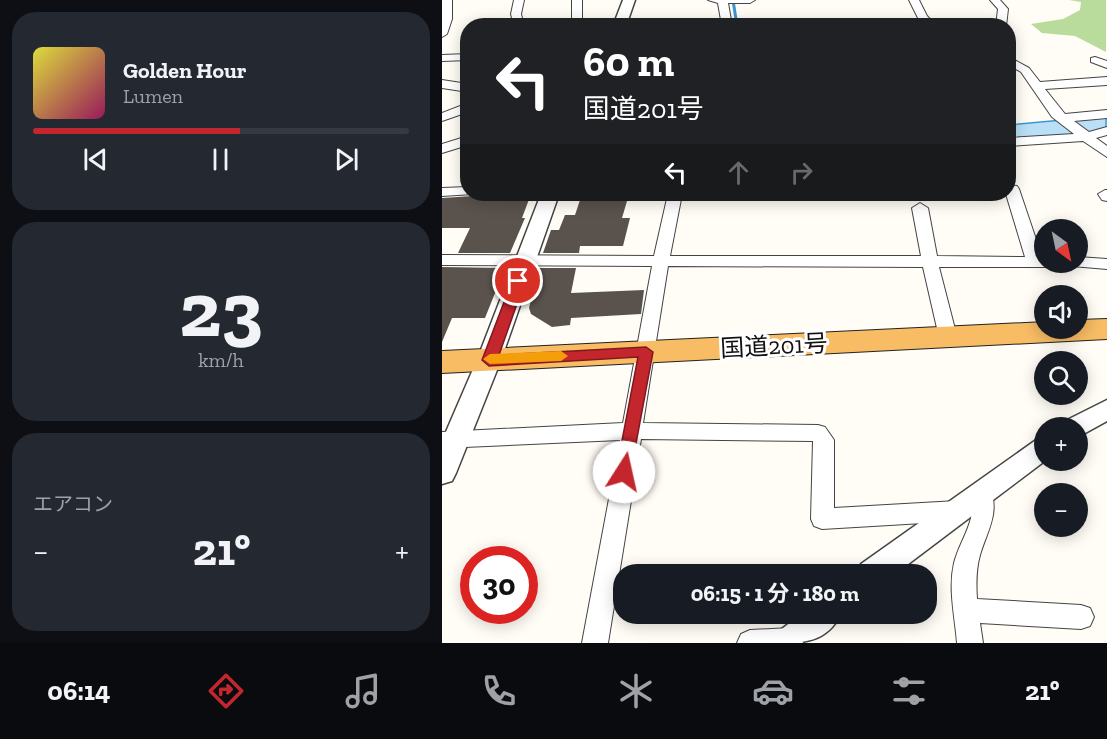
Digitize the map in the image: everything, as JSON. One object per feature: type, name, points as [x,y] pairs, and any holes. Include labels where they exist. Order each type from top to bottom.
[{"type":"highway","name":"国道201号","points":[[442,362],[1106,329]]},
{"type":"street","points":[[442,34],[448,19],[447,0]]},
{"type":"street","points":[[517,18],[519,0]]},
{"type":"street","points":[[577,0],[577,18]]},
{"type":"street","points":[[622,18],[629,0]]},
{"type":"street","points":[[724,18],[718,0],[750,0]]},
{"type":"street","points":[[914,0],[924,18]]},
{"type":"street","points":[[995,0],[1003,9],[1002,18]]},
{"type":"street","points":[[442,58],[460,57]]},
{"type":"street","points":[[1016,64],[1025,70],[1043,96],[1064,119],[1106,153]]},
{"type":"street","points":[[1037,86],[1106,81]]},
{"type":"street","points":[[442,84],[460,87]]},
{"type":"street","points":[[442,117],[460,110]]},
{"type":"street","points":[[1064,119],[1106,114]]},
{"type":"street","points":[[1016,141],[1084,136],[1106,131]]},
{"type":"street","points":[[442,192],[460,191]]},
{"type":"street","points":[[1016,199],[1034,246]]},
{"type":"street","points":[[442,473],[449,439],[489,360],[547,201]]},
{"type":"street","points":[[595,643],[661,260],[674,201]]},
{"type":"street","points":[[920,208],[948,337]]},
{"type":"street","points":[[442,260],[1034,262]]},
{"type":"street","points":[[1088,263],[1106,264]]},
{"type":"street","points":[[1088,420],[1106,409]]},
{"type":"street","points":[[449,439],[632,431],[818,433],[824,440],[822,519],[957,511]]},
{"type":"street","points":[[885,564],[1034,455]]},
{"type":"street","points":[[970,643],[964,588],[966,563],[979,531],[985,508],[981,493]]},
{"type":"street","points":[[967,610],[1081,617]]},
{"type":"street","points":[[750,643],[790,642],[812,624]]},
{"type":"green space","points":[[1069,0],[1106,0],[1106,52],[1075,36],[1042,33],[1031,24],[1063,19],[1080,10],[1081,2]]},
{"type":"water","points":[[1106,116],[1106,129],[1075,135],[1016,139],[1016,124]]},
{"type":"building","points":[[460,197],[460,201],[528,201],[522,218],[525,218],[510,253],[458,253],[470,228],[442,228],[442,198]]},
{"type":"building","points":[[580,201],[627,201],[622,218],[630,218],[623,246],[580,246],[579,253],[543,253],[551,230],[559,230],[565,215],[575,215]]},
{"type":"building","points":[[442,267],[505,268],[485,318],[452,318],[442,342]]},
{"type":"building","points":[[539,268],[576,268],[571,293],[644,290],[641,314],[571,318],[570,325],[552,327],[531,314],[529,308]]},
{"type":"waterway","points":[[733,0],[736,18]]},
{"type":"slow traffic","points":[[490,359],[561,356]]},
{"type":"route","points":[[518,281],[489,360],[646,352],[624,472]]}]
